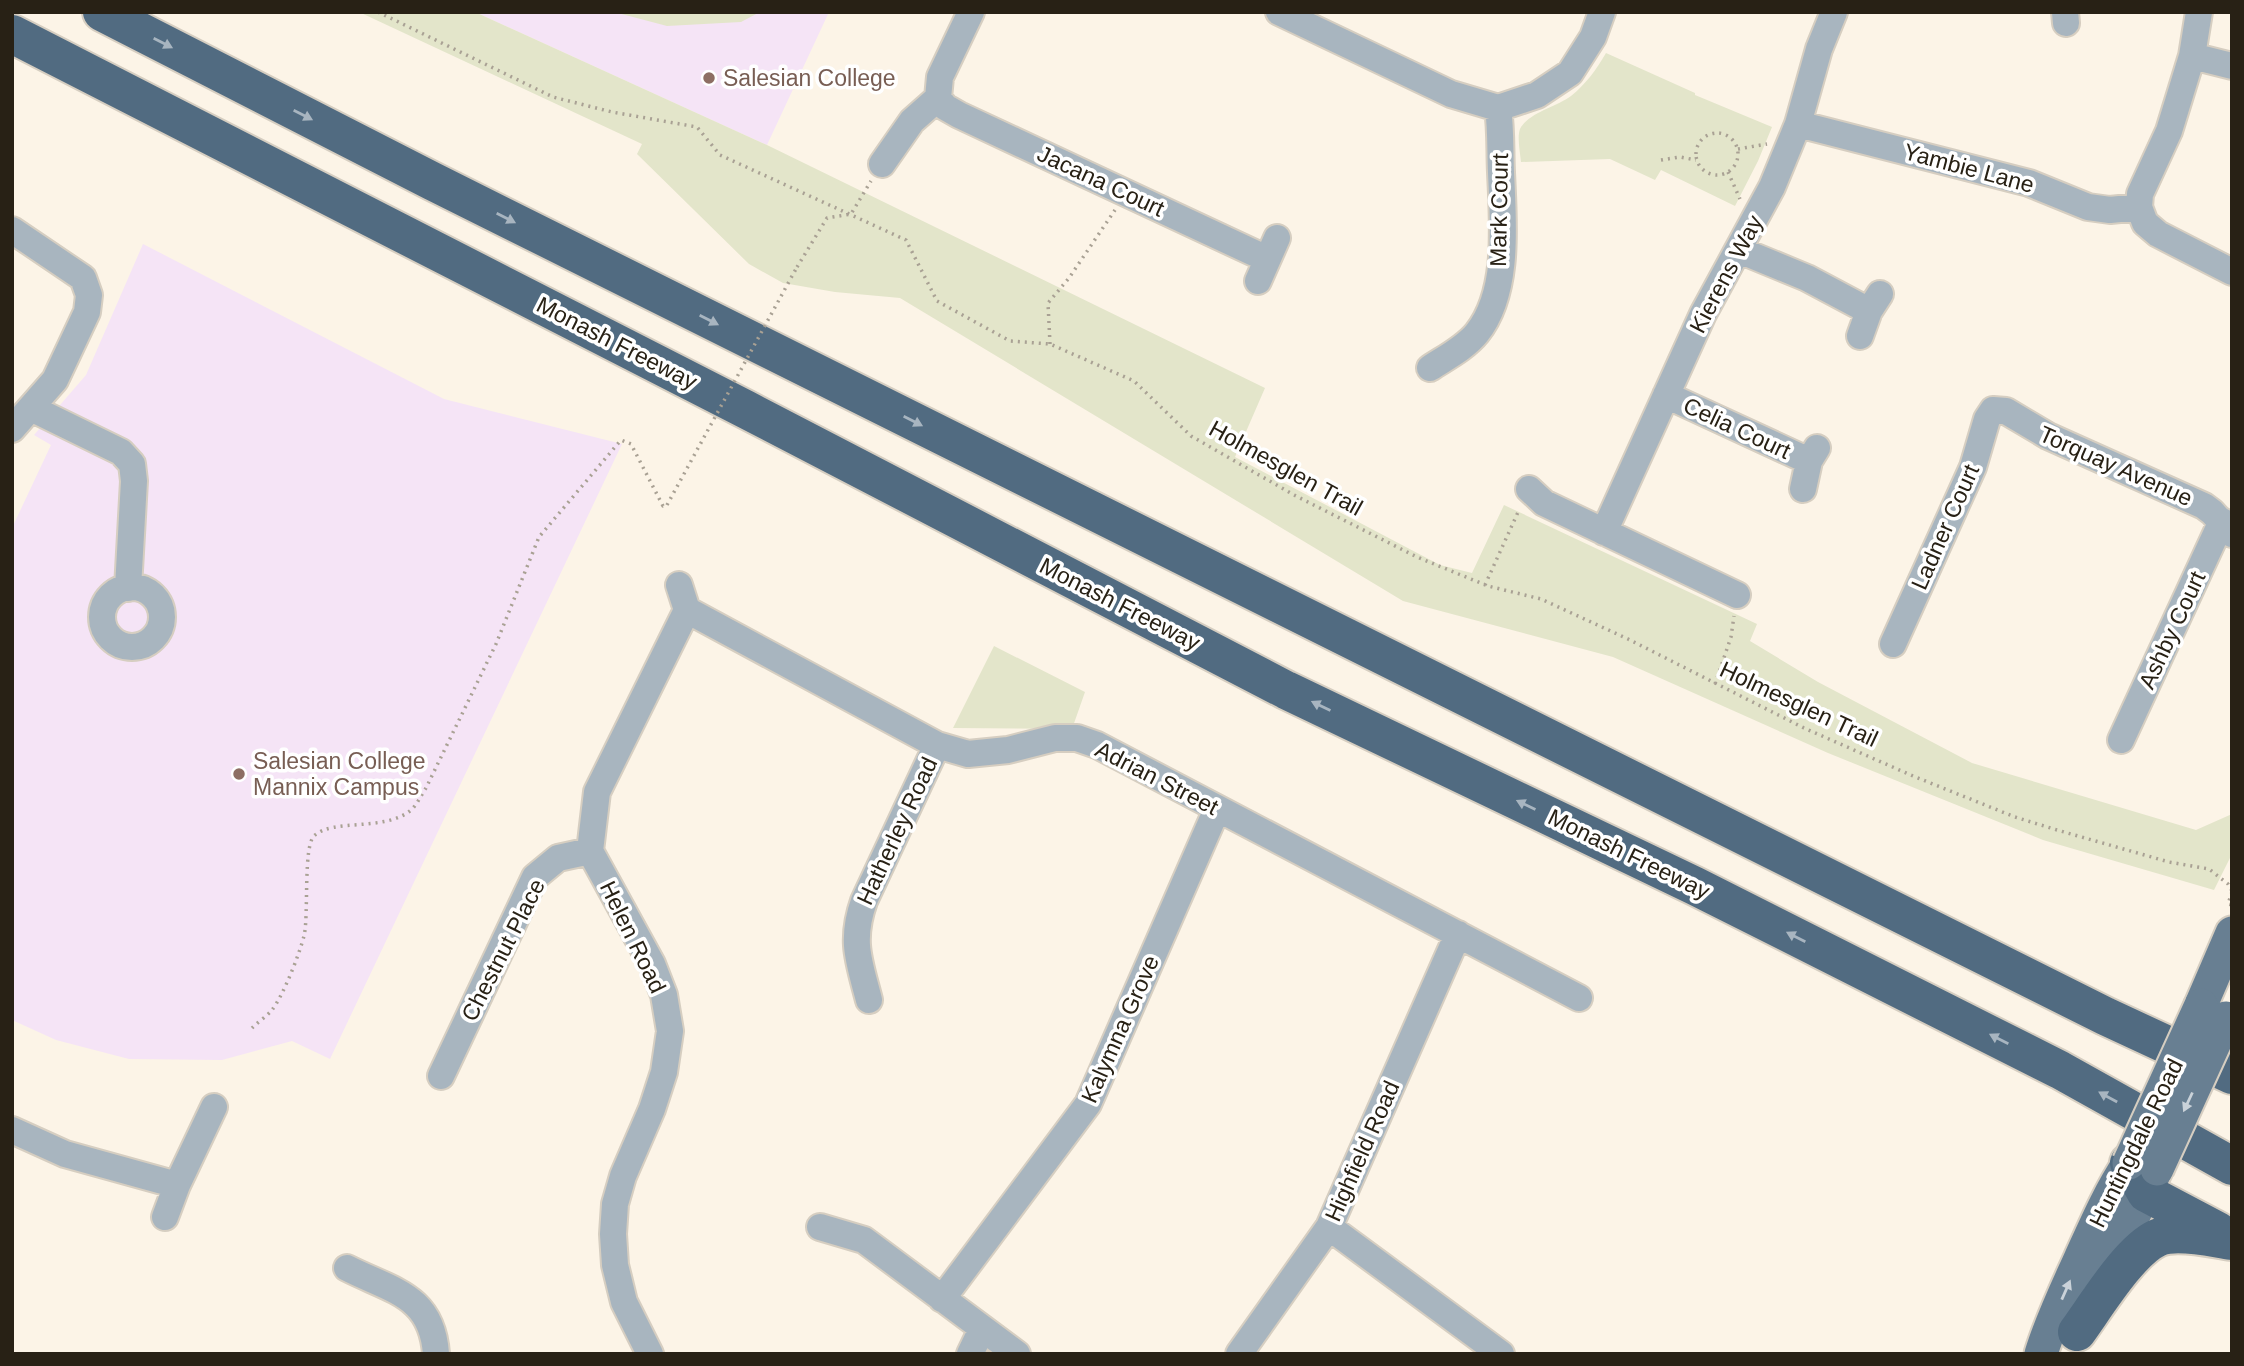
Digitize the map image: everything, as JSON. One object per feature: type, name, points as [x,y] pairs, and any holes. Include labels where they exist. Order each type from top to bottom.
[{"type":"highway","points":[[102,12],[432,181],[1980,954],[2232,1075]]},
{"type":"highway","name":"Monash Freeway","points":[[12,34],[758,415],[1286,690],[1695,886],[2060,1070],[2232,1166]]},
{"type":"highway","points":[[2143,1177],[2232,1240]]},
{"type":"highway","points":[[2069,1343],[2140,1250],[2159,1237],[2191,1234],[2232,1240]]},
{"type":"main road","name":"Huntingdale Road","points":[[2069,1343],[2220,1010],[2232,933]]},
{"type":"main road","name":"Huntingdale Road","points":[[2041,1354],[2049,1328],[2116,1181],[2143,1177]]},
{"type":"street","points":[[882,164],[918,113],[938,98],[940,77],[971,12]]},
{"type":"street","points":[[1285,14],[1451,94],[1498,108],[1536,95],[1570,73],[1593,37],[1602,12]]},
{"type":"street","name":"Kierens Way","points":[[1604,532],[1703,314],[1772,187],[1798,124],[1819,49],[1834,12]]},
{"type":"street","points":[[2199,12],[2192,56],[2169,131],[2140,194],[2139,207],[2144,223],[2158,234],[2232,272]]},
{"type":"street","points":[[2192,56],[2232,66]]},
{"type":"street","name":"Jacana Court","points":[[938,98],[959,115],[1268,260]]},
{"type":"street","name":"Mark Court","points":[[1430,368],[1478,333],[1493,300],[1500,270],[1503,238],[1498,108]]},
{"type":"street","name":"Yambie Lane","points":[[1798,124],[2029,183],[2088,207],[2110,210],[2139,207]]},
{"type":"street","points":[[12,230],[83,278],[89,295],[87,312],[55,380],[12,429]]},
{"type":"street","points":[[1739,250],[1875,303],[1860,336]]},
{"type":"street","name":"Celia Court","points":[[1666,395],[1814,453],[1803,489]]},
{"type":"street","points":[[31,408],[121,452],[132,464],[134,481],[128,588]]},
{"type":"street","name":"Torquay Avenue","points":[[1993,410],[2006,411],[2039,432],[2204,506],[2227,527]]},
{"type":"street","name":"Ladner Court","points":[[1893,644],[1972,467],[1987,419],[1993,410]]},
{"type":"street","points":[[1529,489],[1544,503],[1740,597]]},
{"type":"street","name":"Ashby Court","points":[[2122,740],[2227,527]]},
{"type":"street","name":"Adrian Street","points":[[590,851],[597,792],[683,598],[937,745],[968,754],[1008,750],[1055,738],[1076,738],[1097,745],[1579,998]]},
{"type":"street","name":"Hatherley Road","points":[[869,1000],[855,945],[856,921],[937,745]]},
{"type":"street","name":"Kalymna Grove","points":[[942,1299],[1088,1104],[1217,809]]},
{"type":"street","name":"Chestnut Place","points":[[441,1076],[535,877],[558,858],[590,851]]},
{"type":"street","name":"Helen Road","points":[[590,851],[652,964],[664,995],[670,1031],[664,1072],[652,1109],[623,1176],[615,1204],[613,1234],[615,1265],[624,1302],[650,1354]]},
{"type":"street","name":"Highfield Road","points":[[1239,1354],[1329,1227],[1458,934]]},
{"type":"street","points":[[165,1217],[214,1107]]},
{"type":"street","points":[[12,1130],[65,1154],[177,1185]]},
{"type":"street","points":[[820,1227],[864,1240],[1017,1354]]},
{"type":"street","points":[[1329,1227],[1501,1354]]},
{"type":"street","points":[[346,1269],[416,1304],[431,1325],[436,1354]]},
{"type":"street","points":[[970,1354],[982,1329]]},
{"type":"path","name":"Holmesglen Trail","points":[[377,12],[553,97],[612,112],[697,127],[720,155],[906,240],[937,301],[1010,341],[1050,344],[1134,381],[1191,436],[1294,495],[1418,557],[1485,584],[1541,600],[1628,639],[1804,728],[1984,805],[2140,854],[2209,869],[2228,884],[2232,892],[2228,904],[2232,905]]},
{"type":"path","points":[[1718,132],[1730,137],[1738,149],[1736,164],[1728,172],[1718,176],[1711,175],[1700,167],[1696,160],[1696,147],[1711,133],[1718,132]]},
{"type":"path","points":[[1738,149],[1768,143]]},
{"type":"path","points":[[1661,160],[1680,156],[1696,160]]},
{"type":"path","points":[[252,1028],[272,1010],[294,964],[304,935],[308,898],[308,849],[313,836],[327,829],[393,820],[411,810],[426,788],[496,644],[539,537],[621,440],[631,444],[663,506],[667,505],[797,267],[827,218],[851,214],[882,164]]},
{"type":"path","points":[[1728,172],[1742,201]]},
{"type":"path","points":[[1050,344],[1048,303],[1069,278],[1126,193]]},
{"type":"path","points":[[1485,584],[1529,489]]},
{"type":"path","points":[[1715,684],[1731,637],[1740,597]]},
{"type":"shaded area","name":"Salesian College","points":[[475,12],[829,12],[767,145]]},
{"type":"shaded area","name":"Salesian College Mannix Campus","points":[[143,244],[444,399],[622,444],[330,1059],[292,1041],[222,1060],[129,1059],[56,1040],[12,1020],[12,528],[51,445],[34,435],[86,375]]},
{"type":"green space","points":[[359,12],[475,12],[767,145],[1265,388],[1235,457],[1440,565],[1472,573],[1504,505],[1757,624],[1750,641],[1818,682],[1972,763],[2196,830],[2232,814],[2232,854],[2214,890],[2043,840],[1828,753],[1613,657],[1403,601],[900,298],[835,292],[783,283],[749,264],[637,154],[642,144]]},
{"type":"green space","points":[[614,12],[760,12],[741,22],[667,26]]},
{"type":"green space","points":[[1606,53],[1695,95],[1772,127],[1735,206],[1661,170],[1655,180],[1610,159],[1521,162],[1519,136],[1524,123],[1576,91]]},
{"type":"green space","points":[[994,646],[1085,692],[1072,729],[953,728]]},
{"type":"place","name":"Salesian College","points":[[709,78]]},
{"type":"place","name":"Salesian College Mannix Campus","points":[[239,774]]}]
